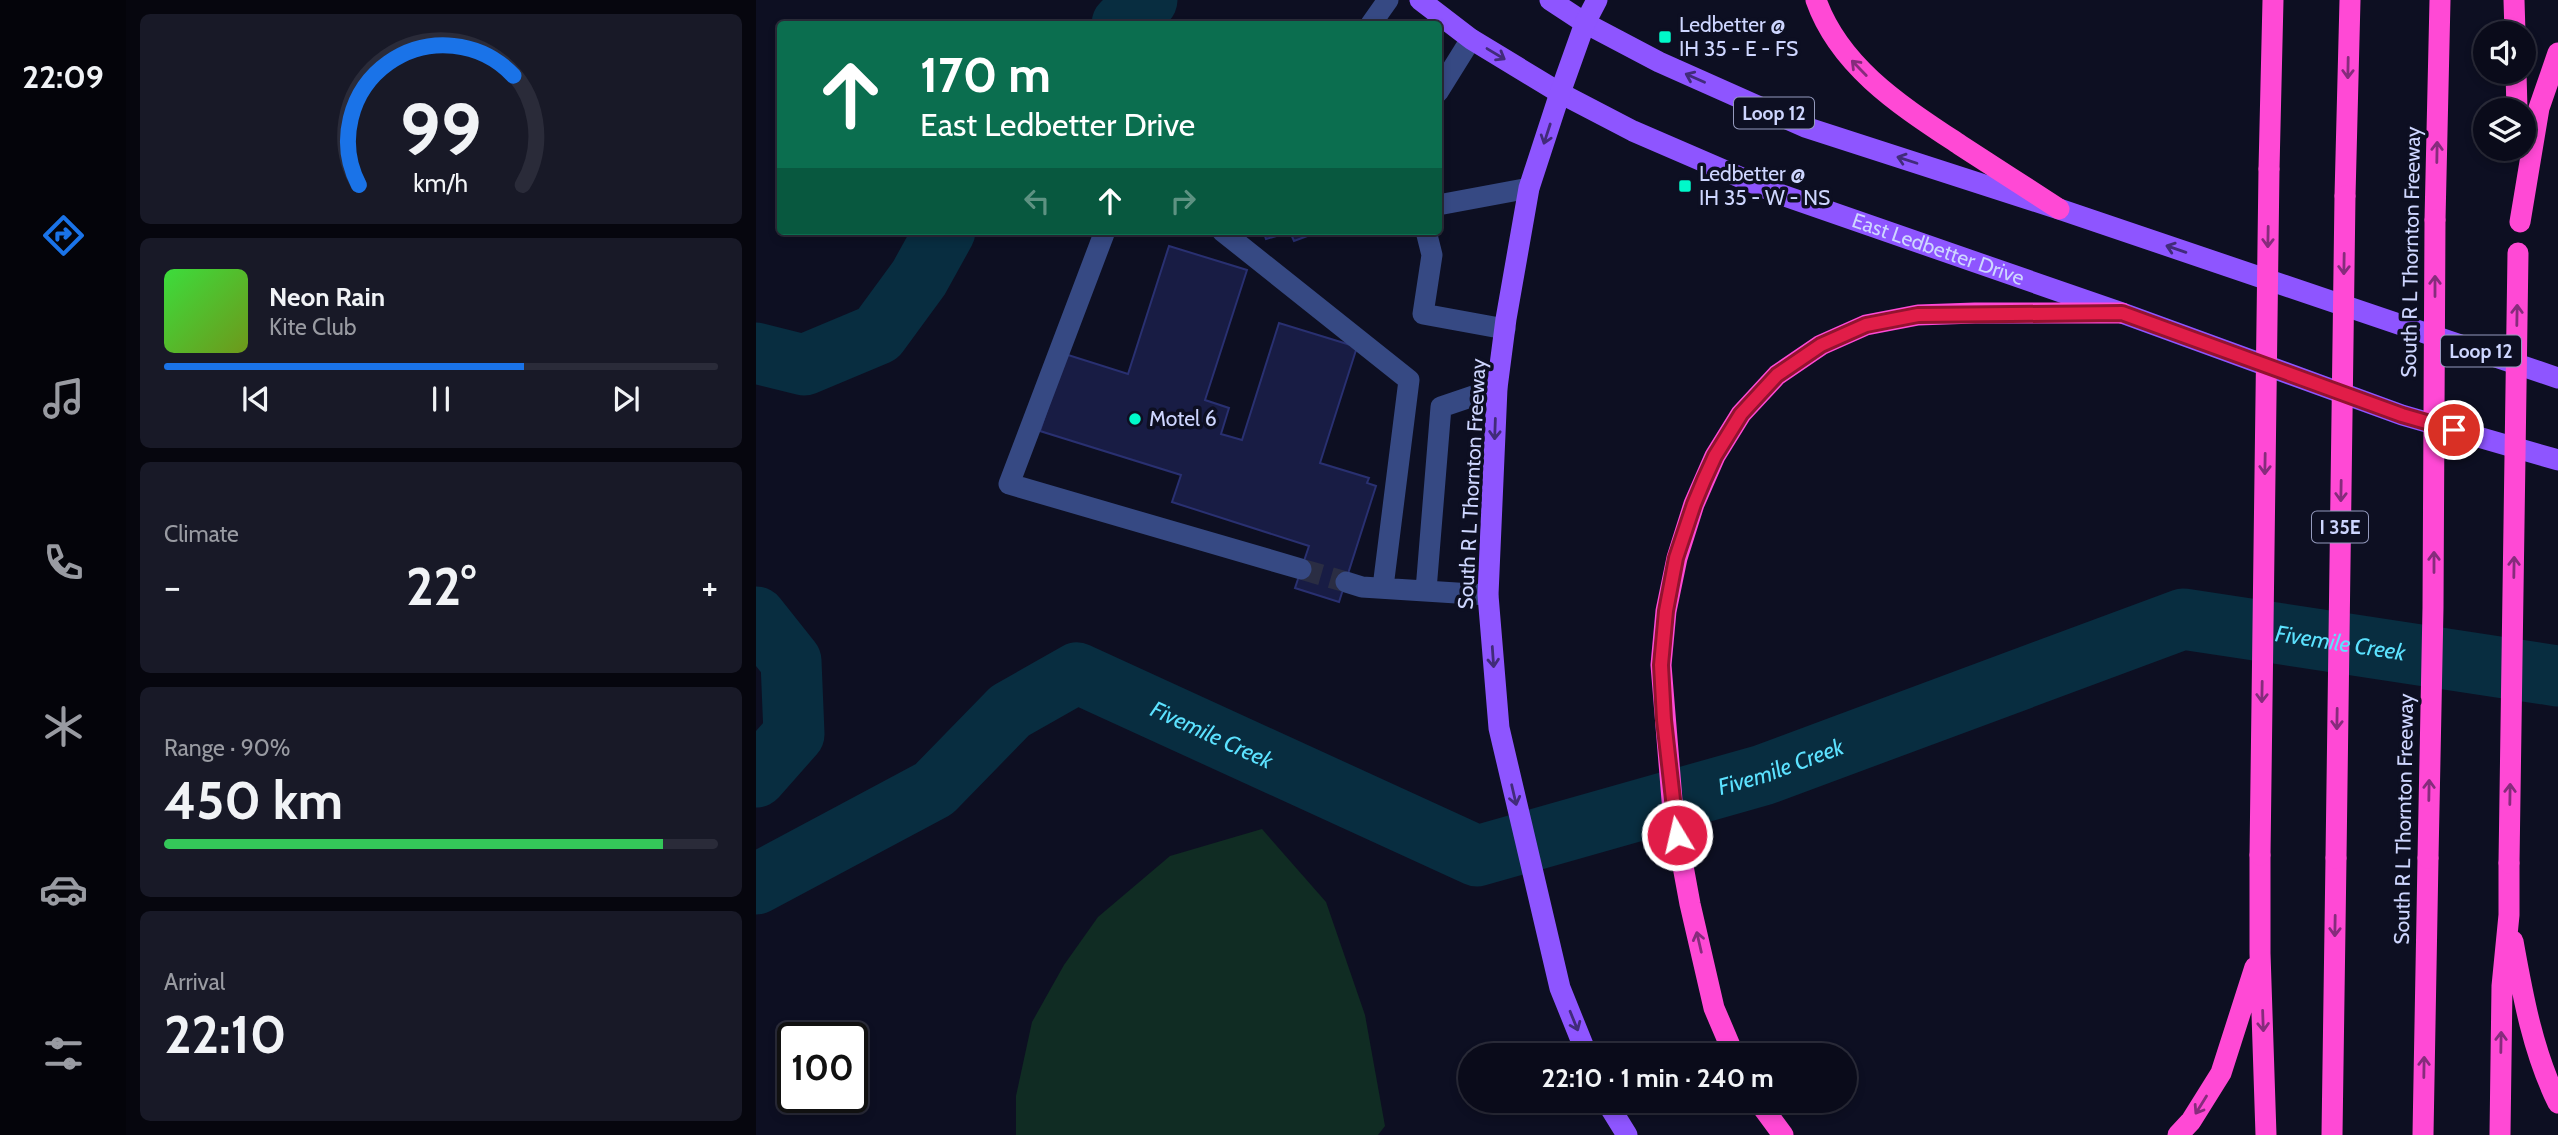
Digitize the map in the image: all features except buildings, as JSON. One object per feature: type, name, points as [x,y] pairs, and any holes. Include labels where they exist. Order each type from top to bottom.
[{"type":"highway","points":[[1816,0],[1821,14],[1844,53],[1875,84],[1911,112],[2059,209]]},
{"type":"highway","points":[[2261,0],[2270,137]]},
{"type":"highway","points":[[2266,1135],[2260,855],[2273,0]]},
{"type":"highway","name":"I 35E","points":[[2332,1135],[2350,0]]},
{"type":"highway","name":"South R L Thornton Freeway","points":[[2423,1135],[2433,608],[2435,220],[2440,0]]},
{"type":"highway","points":[[2514,0],[2515,21]]},
{"type":"highway","points":[[2520,222],[2539,108],[2558,53]]},
{"type":"highway","points":[[2500,1135],[2502,986],[2509,915],[2520,222],[2518,161]]},
{"type":"highway","points":[[1729,1043],[1714,1008],[1690,904],[1673,812],[1661,665],[1666,611],[1676,558],[1694,504],[1715,456],[1741,414],[1777,375],[1821,345],[1866,325],[1918,315],[2122,313]]},
{"type":"highway","points":[[2509,915],[2524,1002],[2540,1061],[2558,1103]]},
{"type":"highway","points":[[2178,1135],[2191,1121],[2221,1073],[2260,953]]},
{"type":"highway","points":[[1767,1113],[1783,1135]]},
{"type":"main road","name":"East Ledbetter Drive","points":[[1420,0],[1471,39],[1560,93],[1633,131],[1779,194],[2122,313],[2402,415],[2558,460]]},
{"type":"main road","name":"Loop 12","points":[[1550,0],[1586,23],[1659,62],[1805,127],[2059,209],[2558,378]]},
{"type":"main road","name":"South R L Thornton Freeway","points":[[1582,1043],[1560,988],[1499,728],[1488,595],[1497,388],[1530,188],[1560,93],[1586,23],[1598,0]]},
{"type":"main road","points":[[1613,1113],[1627,1135]]},
{"type":"lane","points":[[1373,21],[1388,0]]},
{"type":"lane","points":[[1442,86],[1471,39]]},
{"type":"lane","points":[[1442,204],[1530,188]]},
{"type":"lane","points":[[1103,235],[1009,484],[1301,569]]},
{"type":"lane","points":[[1227,235],[1409,380],[1383,587]]},
{"type":"lane","points":[[1427,235],[1432,255],[1423,314],[1505,330]]},
{"type":"lane","points":[[1426,590],[1441,407],[1497,388]]},
{"type":"lane","points":[[1346,582],[1362,587],[1488,595]]},
{"type":"green space","points":[[1262,829],[1326,902],[1365,1015],[1385,1126],[1378,1135],[1016,1135],[1016,1096],[1032,1022],[1064,965],[1098,917],[1170,856]]},
{"type":"waterway","points":[[1125,21],[1147,0]]},
{"type":"waterway","points":[[756,353],[804,365],[878,334],[919,278],[943,235]]},
{"type":"waterway","points":[[756,617],[791,661],[794,734],[756,777]]},
{"type":"waterway","name":"Fivemile Creek","points":[[756,884],[934,789],[1010,711],[1077,673],[1477,856],[1763,775],[2183,619],[2558,676]]},
{"type":"tunnel","points":[[1301,569],[1346,582]]},
{"type":"place","name":"Ledbetter @ IH 35 - E - FS","points":[[1665,37]]},
{"type":"place","name":"Ledbetter @ IH 35 - W - NS","points":[[1685,186]]},
{"type":"place","name":"Motel 6","points":[[1135,419]]},
{"type":"route","points":[[1677,835],[1664,720],[1661,665],[1666,611],[1676,558],[1704,480],[1715,456],[1741,414],[1777,375],[1821,345],[1866,325],[1918,315],[2122,313],[2402,415],[2454,430]]}]
